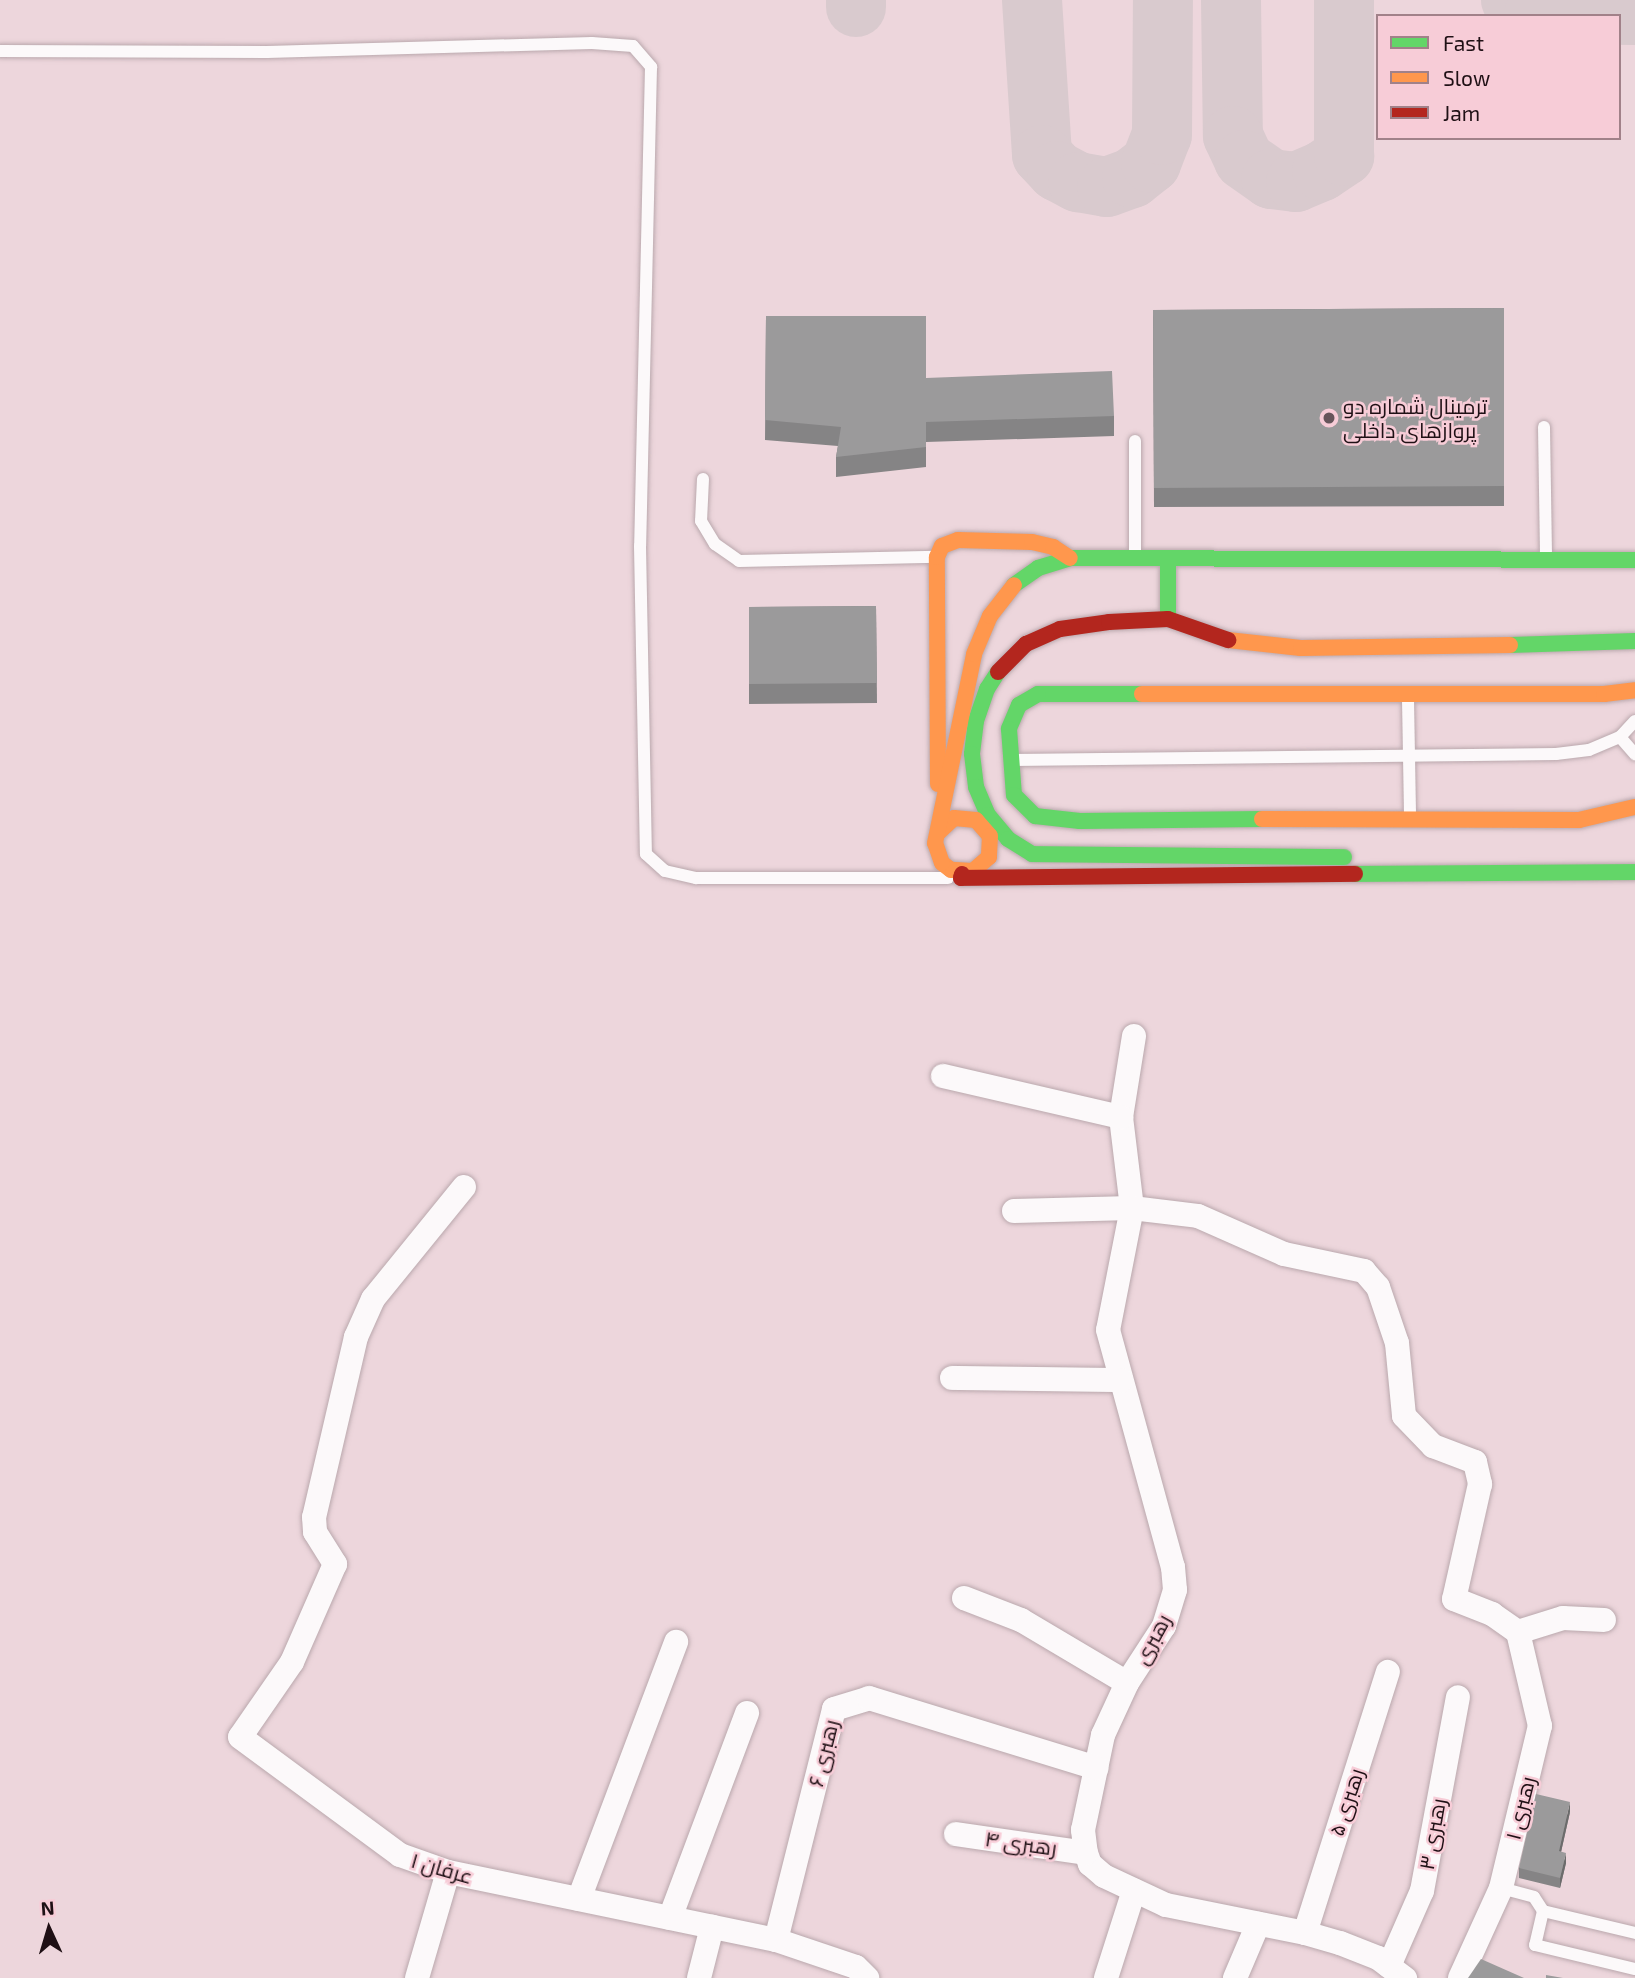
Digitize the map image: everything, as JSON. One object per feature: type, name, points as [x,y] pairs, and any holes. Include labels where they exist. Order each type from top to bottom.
[{"type":"main road","points":[[938,833],[937,557],[942,546],[958,540],[1032,542],[1053,547],[1070,558]]},
{"type":"main road","points":[[1635,560],[1070,558],[1038,568],[1009,589],[990,616],[974,654],[935,843],[942,863],[962,875],[1635,872]]},
{"type":"main road","points":[[1168,559],[1168,619]]},
{"type":"main road","points":[[1361,856],[1074,857],[1032,854],[1007,839],[988,815],[976,787],[972,754],[976,721],[987,689],[1001,667],[1026,644],[1060,629],[1168,619],[1210,636],[1243,644],[1301,648],[1613,644],[1635,641]]},
{"type":"main road","points":[[1635,690],[1604,694],[1038,694],[1020,705],[1009,729],[1009,760],[1014,795],[1035,816],[1080,821],[1410,818],[1579,820],[1635,807]]},
{"type":"main road","points":[[938,833],[944,824],[965,817],[985,826],[992,846],[989,857],[982,866],[962,875]]},
{"type":"main road","points":[[1457,856],[1635,856]]},
{"type":"street","name":"رهبری","points":[[1086,1853],[1083,1830],[1103,1735],[1127,1684],[1164,1626],[1175,1590],[1173,1567],[1108,1330],[1132,1208],[1121,1117],[1134,1036]]},
{"type":"street","points":[[943,1076],[1121,1117]]},
{"type":"street","name":"عرفان ۱","points":[[464,1187],[373,1300],[356,1337],[314,1517],[315,1532],[335,1564],[292,1662],[240,1737],[400,1855],[448,1872],[775,1940],[856,1967],[867,1978]]},
{"type":"street","points":[[1014,1211],[1132,1208],[1198,1216],[1284,1254],[1364,1271],[1378,1287],[1397,1343],[1404,1416],[1433,1446],[1475,1462],[1480,1484],[1454,1599],[1492,1614],[1518,1632],[1563,1618],[1604,1620]]},
{"type":"street","points":[[952,1378],[1121,1380]]},
{"type":"street","points":[[964,1598],[1021,1620],[1127,1684]]},
{"type":"street","name":"رهبری ۱","points":[[1460,1978],[1501,1888],[1540,1726],[1518,1632]]},
{"type":"street","points":[[579,1899],[676,1642]]},
{"type":"street","name":"رهبری ۵","points":[[1305,1933],[1388,1672]]},
{"type":"street","name":"رهبری ۳","points":[[1400,1974],[1422,1891],[1458,1697]]},
{"type":"street","name":"رهبری ۶","points":[[775,1940],[834,1709],[869,1699],[1096,1768]]},
{"type":"street","points":[[670,1918],[747,1713]]},
{"type":"street","name":"رهبری ۴","points":[[956,1834],[1086,1853]]},
{"type":"street","points":[[1086,1853],[1090,1864],[1104,1877],[1166,1905],[1305,1933],[1378,1958],[1400,1974]]},
{"type":"street","points":[[417,1978],[448,1872]]},
{"type":"street","points":[[1106,1978],[1134,1890]]},
{"type":"street","points":[[1235,1978],[1258,1924]]},
{"type":"street","points":[[698,1978],[712,1927]]},
{"type":"lane","points":[[0,51],[267,51],[592,43],[633,46],[651,67],[640,546],[646,854],[665,871],[696,878],[962,875]]},
{"type":"lane","points":[[1544,427],[1546,559]]},
{"type":"lane","points":[[1135,441],[1135,559]]},
{"type":"lane","points":[[703,479],[701,521],[715,544],[739,561],[937,557]]},
{"type":"lane","points":[[1408,694],[1410,818]]},
{"type":"lane","points":[[1009,760],[1556,754],[1589,750],[1620,737],[1635,721]]},
{"type":"lane","points":[[1620,737],[1635,754]]},
{"type":"lane","points":[[1501,1888],[1534,1897],[1543,1911],[1635,1933]]},
{"type":"lane","points":[[1543,1911],[1535,1945],[1635,1969]]},
{"type":"building","name":"ترمینال شماره دو پروازهای داخلی","points":[[1504,308],[1504,486],[1154,488],[1153,310]]},
{"type":"building","points":[[766,316],[926,316],[926,378],[1112,371],[1114,416],[926,422],[926,447],[836,457],[841,427],[765,420]]},
{"type":"building","points":[[876,606],[877,683],[749,684],[749,607]]},
{"type":"building","points":[[1536,1794],[1570,1802],[1559,1851],[1566,1853],[1560,1878],[1519,1868]]},
{"type":"building","points":[[1481,1959],[1524,1978],[1468,1978]]},
{"type":"taxiway","points":[[856,0],[856,7]]},
{"type":"taxiway","points":[[1032,0],[1042,155],[1057,171],[1078,182],[1107,187],[1132,178],[1151,163],[1162,135],[1163,0]]},
{"type":"taxiway","points":[[1231,0],[1233,136],[1244,160],[1271,179],[1296,182],[1322,171],[1344,156],[1344,0]]},
{"type":"taxiway","points":[[1511,0],[1534,14]]},
{"type":"taxiway","points":[[1621,15],[1635,15]]},
{"type":"traffic: fast","points":[[1014,585],[1038,568],[1070,558],[1635,560]]},
{"type":"traffic: fast","points":[[1168,559],[1168,619]]},
{"type":"traffic: fast","points":[[1510,645],[1635,641]]},
{"type":"traffic: fast","points":[[998,672],[987,689],[976,721],[972,754],[976,787],[988,815],[1008,839],[1032,854],[1344,857]]},
{"type":"traffic: fast","points":[[1142,694],[1038,694],[1019,705],[1009,729],[1014,795],[1035,816],[1080,821],[1262,819]]},
{"type":"traffic: fast","points":[[1355,874],[1635,872]]},
{"type":"traffic: slow","points":[[938,784],[937,557],[942,546],[958,540],[1032,542],[1053,547],[1070,558]]},
{"type":"traffic: slow","points":[[938,833],[954,818],[976,820],[990,836],[989,857],[973,871],[951,870],[942,863],[935,843],[974,654],[990,616],[1014,585]]},
{"type":"traffic: slow","points":[[1228,640],[1301,648],[1510,645]]},
{"type":"traffic: slow","points":[[1142,694],[1604,694],[1635,690]]},
{"type":"traffic: slow","points":[[1262,819],[1579,820],[1635,807]]},
{"type":"traffic: jam","points":[[998,672],[1026,644],[1060,629],[1109,622],[1168,619],[1228,640]]},
{"type":"traffic: jam","points":[[962,874],[961,878],[1355,874]]},
{"type":"place","name":"ترمینال شماره دو پروازهای داخلی","points":[[1329,418]]}]
